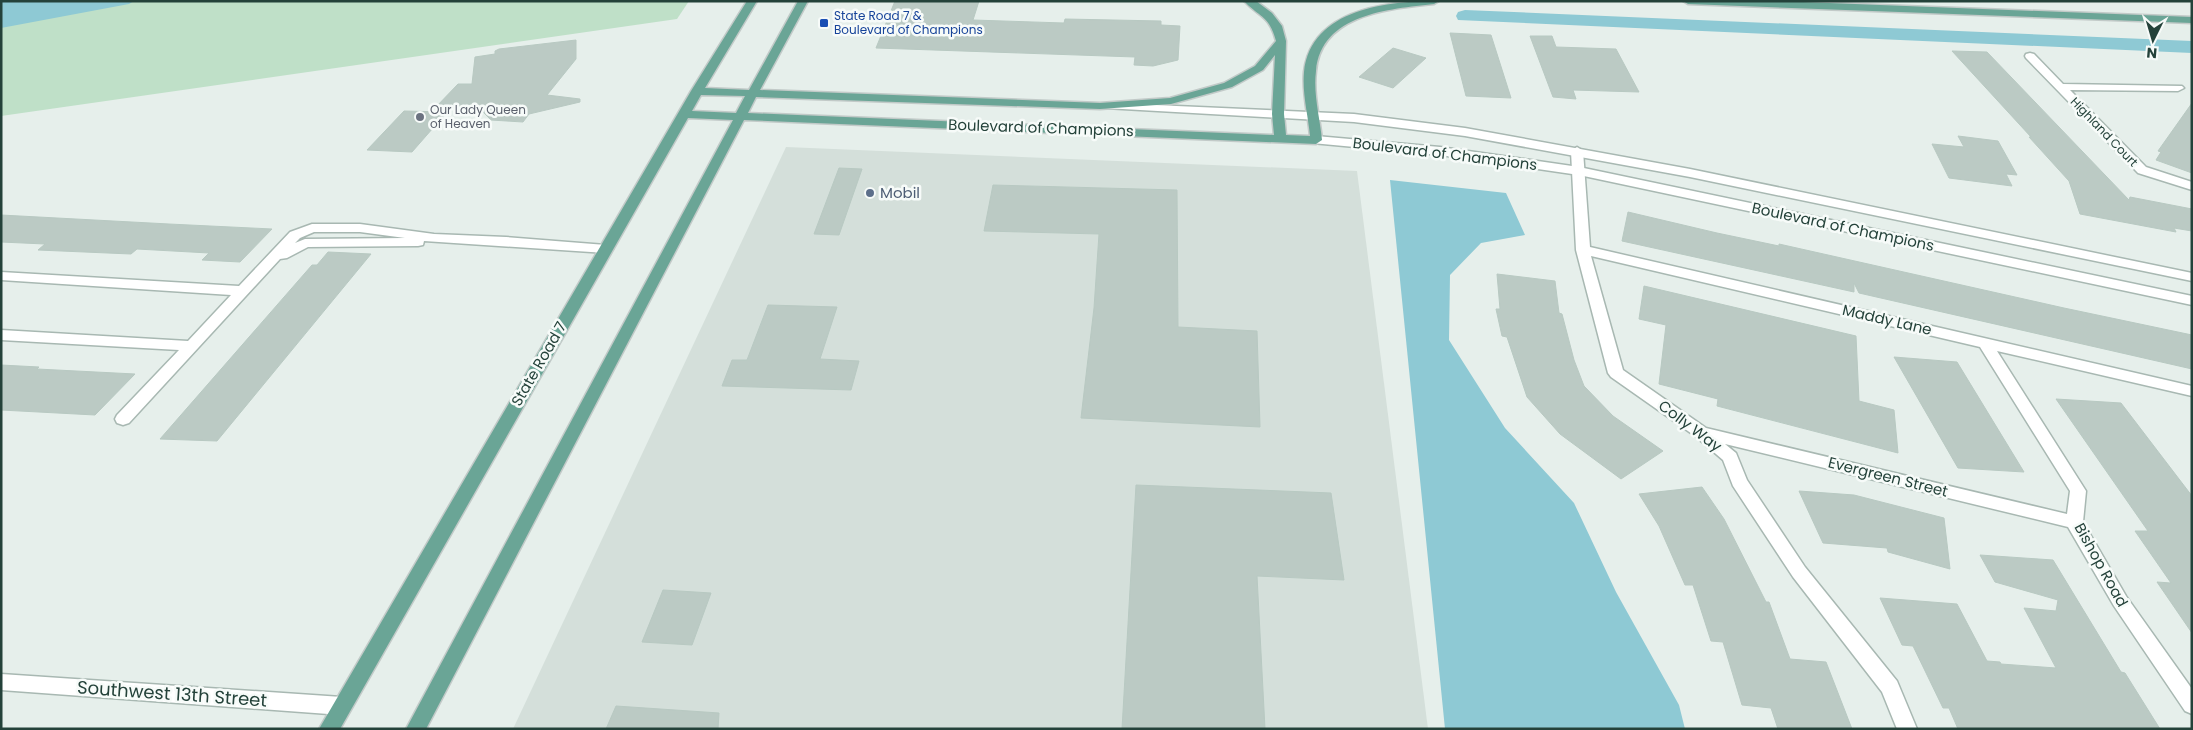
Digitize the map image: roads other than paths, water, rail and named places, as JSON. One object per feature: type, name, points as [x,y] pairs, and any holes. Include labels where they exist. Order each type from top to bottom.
[{"type":"main road","name":"State Road 7","points":[[329,729],[684,114],[752,1]]},
{"type":"main road","points":[[416,729],[740,116],[803,1]]},
{"type":"main road","points":[[1249,1],[1268,15],[1277,26],[1281,41],[1278,114],[1280,138]]},
{"type":"main road","points":[[1316,140],[1310,71],[1314,52],[1324,34],[1344,21],[1366,12],[1399,5],[1434,1]]},
{"type":"main road","points":[[1688,1],[2192,20]]},
{"type":"main road","points":[[1100,106],[1171,101],[1228,85],[1259,68],[1281,41]]},
{"type":"main road","name":"Boulevard of Champions","points":[[698,91],[1100,106]]},
{"type":"main road","name":"Boulevard of Champions","points":[[684,114],[1316,140]]},
{"type":"street","name":"Highland Court","points":[[2030,56],[2142,170],[2192,186]]},
{"type":"street","points":[[2060,87],[2178,88]]},
{"type":"street","name":"Boulevard of Champions","points":[[1100,106],[1354,118],[1464,132],[1577,151],[2192,277]]},
{"type":"street","name":"Boulevard of Champions","points":[[1316,140],[1440,151],[1579,172],[2192,301]]},
{"type":"street","name":"Colly Way","points":[[1577,151],[1583,250],[1616,373],[1701,432],[1730,457],[1739,482],[1799,572],[1890,687],[1907,729]]},
{"type":"street","points":[[123,419],[272,260],[305,243],[327,241],[379,244],[420,242],[434,238],[506,241],[606,249]]},
{"type":"street","name":"Maddy Lane","points":[[1583,250],[2192,391]]},
{"type":"street","points":[[1,276],[242,291]]},
{"type":"street","points":[[1,335],[192,346]]},
{"type":"street","name":"Bishop Road","points":[[1984,342],[2078,491],[2074,522],[2120,601],[2192,705]]},
{"type":"street","name":"Evergreen Street","points":[[1701,432],[2074,522]]},
{"type":"street","name":"Southwest 13th Street","points":[[1,682],[342,706]]},
{"type":"water","points":[[1,1],[134,1],[129,4],[1,28]]},
{"type":"water","points":[[1390,180],[1506,193],[1525,235],[1481,243],[1450,275],[1449,340],[1505,428],[1574,503],[1616,592],[1679,705],[1685,729],[1445,729]]},
{"type":"waterway","points":[[1465,16],[2192,47]]},
{"type":"place","name":"State Road 7 & Boulevard of Champions","points":[[824,23]]},
{"type":"place","name":"Our Lady Queen of Heaven","points":[[420,117]]},
{"type":"place","name":"Mobil","points":[[870,193]]}]
